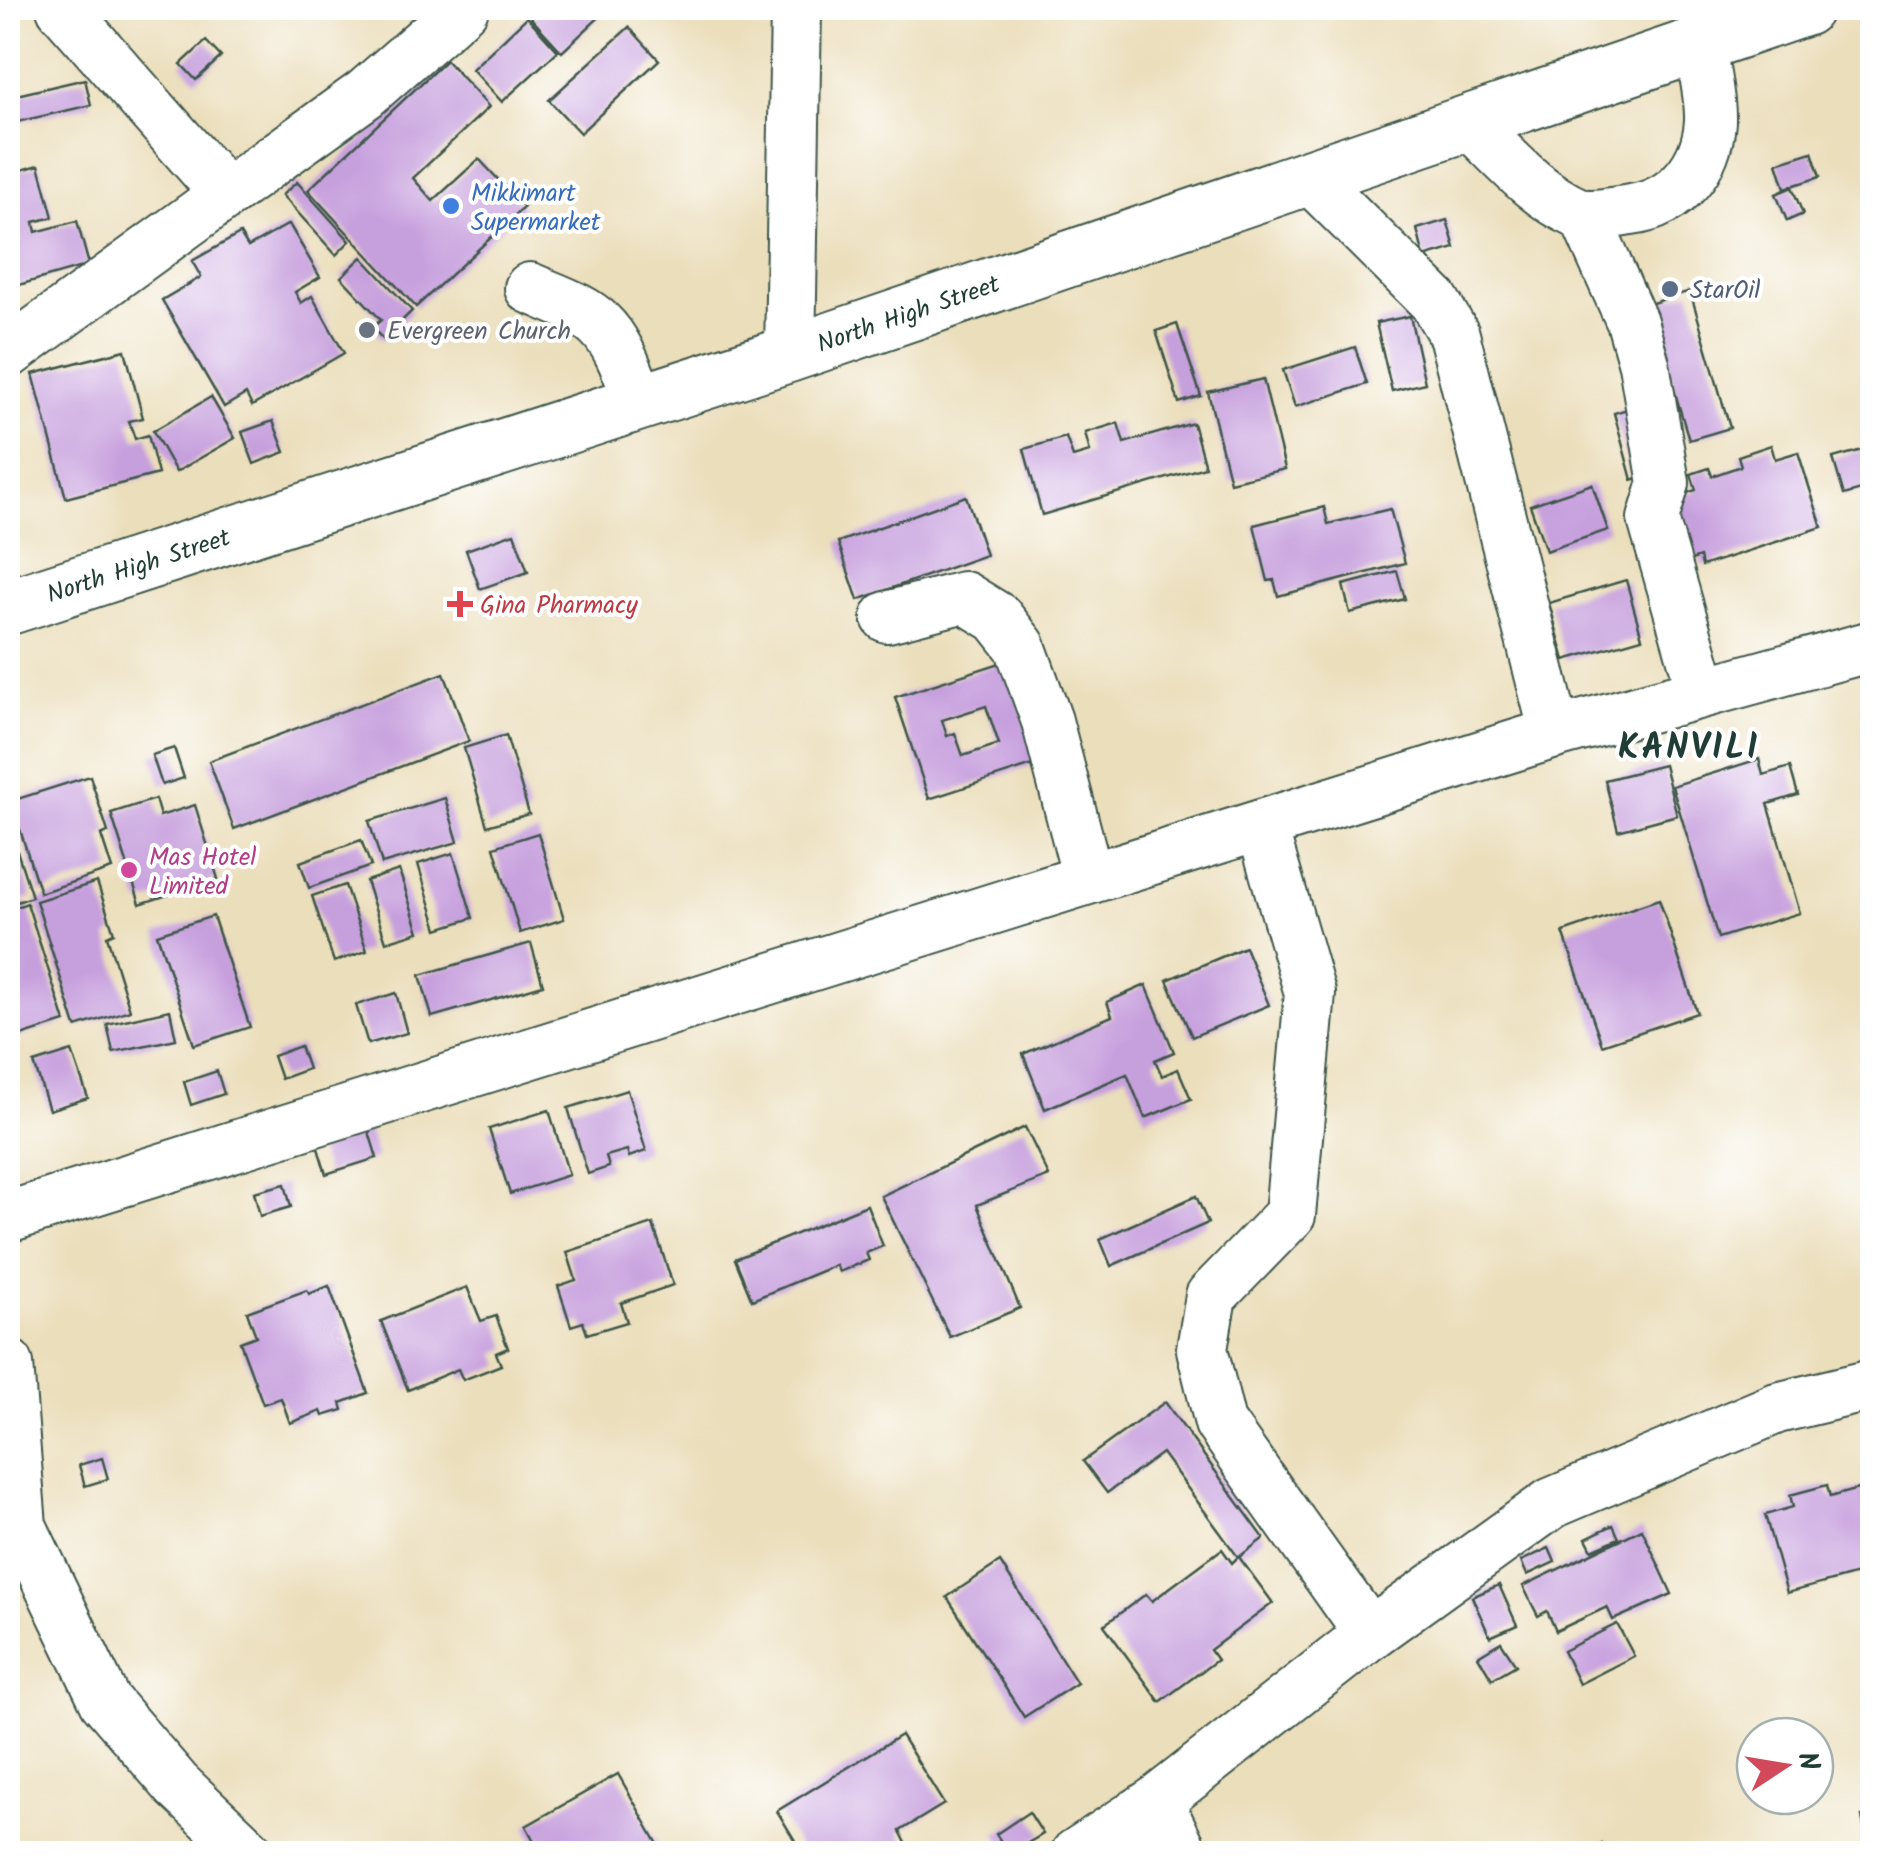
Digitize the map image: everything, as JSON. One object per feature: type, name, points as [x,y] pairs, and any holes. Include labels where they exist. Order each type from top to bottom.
[{"type":"highway","name":"North High Street","points":[[8,607],[790,354],[1466,121],[1700,45],[1772,13]]},
{"type":"street","points":[[62,8],[226,194]]},
{"type":"street","points":[[8,353],[366,94],[463,8]]},
{"type":"street","points":[[790,354],[796,8]]},
{"type":"street","points":[[1466,121],[1548,197],[1584,215],[1637,210],[1670,196],[1692,177],[1703,154],[1710,120],[1700,45]]},
{"type":"street","points":[[1308,176],[1434,301],[1454,334],[1555,733]]},
{"type":"street","points":[[1584,215],[1632,322],[1644,364],[1664,482],[1652,519],[1702,690]]},
{"type":"street","points":[[530,288],[600,325],[610,337],[641,402]]},
{"type":"street","points":[[887,617],[964,598],[998,618],[1020,646],[1047,721],[1088,878]]},
{"type":"street","points":[[8,1217],[1555,733],[1872,646]]},
{"type":"street","points":[[1262,827],[1310,993],[1290,1215],[1211,1296],[1202,1349],[1220,1423],[1370,1634]]},
{"type":"street","points":[[8,1364],[21,1526],[105,1701],[176,1785],[250,1854]]},
{"type":"street","points":[[1076,1854],[1158,1801],[1370,1634],[1552,1503],[1777,1408],[1872,1385]]},
{"type":"street","points":[[1158,1801],[1183,1854]]},
{"type":"building","points":[[543,8],[609,8],[562,52],[531,18]]},
{"type":"building","points":[[527,17],[558,51],[502,102],[472,69]]},
{"type":"building","points":[[629,27],[659,60],[580,133],[549,100]]},
{"type":"building","points":[[206,41],[221,57],[196,80],[181,64]]},
{"type":"building","points":[[446,60],[489,107],[413,178],[433,201],[479,159],[524,207],[416,307],[308,190]]},
{"type":"building","points":[[85,79],[91,105],[8,124],[8,97]]},
{"type":"building","points":[[1812,152],[1820,177],[1785,188],[1777,163]]},
{"type":"building","points":[[11,160],[14,172],[39,165],[53,217],[34,222],[36,232],[77,221],[89,265],[8,288]]},
{"type":"building","points":[[297,182],[350,241],[336,255],[282,195]]},
{"type":"building","points":[[1792,187],[1803,214],[1787,221],[1776,194]]},
{"type":"building","points":[[1447,220],[1455,248],[1424,257],[1417,229]]},
{"type":"building","points":[[289,224],[320,277],[295,292],[301,303],[312,296],[344,353],[252,406],[246,394],[224,407],[162,300],[201,277],[192,261],[240,234],[248,247]]},
{"type":"building","points":[[362,257],[412,311],[383,339],[372,328],[381,320],[341,277]]},
{"type":"building","points":[[1690,291],[1730,428],[1689,440],[1649,304]]},
{"type":"building","points":[[1410,316],[1425,383],[1392,391],[1376,323]]},
{"type":"building","points":[[1177,324],[1201,396],[1179,403],[1156,331]]},
{"type":"building","points":[[1355,347],[1367,384],[1295,407],[1283,370]]},
{"type":"building","points":[[125,350],[143,418],[129,421],[135,439],[148,435],[158,474],[66,498],[33,374]]},
{"type":"building","points":[[1263,379],[1285,469],[1230,482],[1208,392]]},
{"type":"building","points":[[211,397],[235,438],[176,472],[153,431]]},
{"type":"building","points":[[1627,409],[1645,476],[1632,480],[1614,413]]},
{"type":"building","points":[[273,421],[285,452],[254,464],[242,432]]},
{"type":"building","points":[[1118,423],[1124,443],[1193,423],[1205,467],[1042,515],[1024,449],[1066,437],[1073,457],[1090,452],[1085,433]]},
{"type":"building","points":[[1771,445],[1775,459],[1798,452],[1822,527],[1702,566],[1700,557],[1688,561],[1668,499],[1696,490],[1691,474],[1709,468],[1712,476],[1741,466],[1738,456]]},
{"type":"building","points":[[1862,450],[1872,487],[1844,495],[1833,458]]},
{"type":"building","points":[[1592,484],[1608,530],[1546,551],[1530,505]]},
{"type":"building","points":[[966,496],[986,555],[858,600],[838,542]]},
{"type":"building","points":[[1324,507],[1328,524],[1390,509],[1405,563],[1278,596],[1274,580],[1268,581],[1254,525]]},
{"type":"building","points":[[514,533],[528,572],[480,589],[466,550]]},
{"type":"building","points":[[1397,571],[1405,599],[1350,613],[1343,585]]},
{"type":"building","points":[[1626,580],[1642,638],[1565,660],[1549,603]]},
{"type":"building","points":[[1006,661],[1039,763],[929,799],[895,697]],"holes":[[[986,706],[999,744],[963,756],[955,733],[947,736],[942,720]]]},
{"type":"building","points":[[444,673],[469,741],[234,829],[209,761]]},
{"type":"building","points":[[506,735],[529,814],[487,826],[464,748]]},
{"type":"building","points":[[174,748],[184,778],[162,785],[152,755]]},
{"type":"building","points":[[1759,759],[1763,775],[1790,767],[1798,795],[1768,804],[1800,913],[1718,938],[1672,786]]},
{"type":"building","points":[[1664,765],[1677,815],[1618,831],[1605,780]]},
{"type":"building","points":[[90,776],[108,832],[101,835],[112,869],[40,893],[11,801]]},
{"type":"building","points":[[445,798],[458,842],[382,864],[369,821]]},
{"type":"building","points":[[155,799],[160,816],[195,805],[218,879],[140,904],[111,813]]},
{"type":"building","points":[[8,823],[32,897],[8,905]]},
{"type":"building","points":[[538,833],[564,919],[520,933],[494,847]]},
{"type":"building","points":[[361,840],[371,866],[309,888],[300,862]]},
{"type":"building","points":[[453,853],[473,918],[438,929],[418,864]]},
{"type":"building","points":[[399,870],[419,932],[386,942],[366,881]]},
{"type":"building","points":[[97,882],[114,933],[107,936],[130,1010],[76,1027],[36,901]]},
{"type":"building","points":[[345,885],[367,951],[334,962],[312,896]]},
{"type":"building","points":[[1659,899],[1697,1013],[1602,1045],[1563,932]]},
{"type":"building","points":[[27,903],[65,1022],[8,1040],[8,910]]},
{"type":"building","points":[[213,916],[250,1027],[194,1045],[157,934]]},
{"type":"building","points":[[531,943],[543,985],[432,1017],[420,975]]},
{"type":"building","points":[[1245,947],[1269,1005],[1192,1037],[1167,980]]},
{"type":"building","points":[[1146,985],[1174,1052],[1155,1060],[1162,1076],[1178,1069],[1191,1099],[1145,1118],[1127,1074],[1045,1109],[1023,1054],[1112,1016],[1107,1002]]},
{"type":"building","points":[[396,993],[407,1033],[368,1044],[356,1005]]},
{"type":"building","points":[[170,1010],[176,1039],[113,1052],[107,1024]]},
{"type":"building","points":[[300,1046],[308,1069],[281,1079],[273,1056]]},
{"type":"building","points":[[72,1051],[88,1098],[49,1110],[34,1063]]},
{"type":"building","points":[[217,1071],[224,1094],[191,1105],[184,1082]]},
{"type":"building","points":[[627,1090],[646,1151],[629,1157],[627,1150],[606,1156],[609,1167],[588,1174],[568,1108]]},
{"type":"building","points":[[549,1110],[569,1175],[510,1194],[489,1129]]},
{"type":"building","points":[[365,1119],[377,1158],[326,1174],[314,1135]]},
{"type":"building","points":[[1025,1127],[1049,1176],[977,1205],[1020,1308],[950,1337],[881,1196]]},
{"type":"building","points":[[285,1184],[291,1207],[260,1216],[254,1192]]},
{"type":"building","points":[[1196,1196],[1208,1223],[1111,1266],[1100,1239]]},
{"type":"building","points":[[867,1205],[883,1246],[866,1253],[869,1260],[839,1272],[836,1265],[752,1300],[735,1259]]},
{"type":"building","points":[[653,1224],[673,1285],[621,1303],[627,1322],[587,1334],[583,1322],[571,1326],[558,1286],[576,1280],[567,1252]]},
{"type":"building","points":[[329,1286],[368,1393],[341,1403],[343,1410],[323,1416],[321,1411],[290,1423],[281,1398],[263,1404],[240,1342],[256,1336],[247,1312]]},
{"type":"building","points":[[467,1287],[481,1321],[496,1316],[508,1348],[496,1353],[501,1365],[463,1380],[458,1369],[408,1390],[381,1321]]},
{"type":"building","points":[[1165,1402],[1264,1538],[1239,1557],[1273,1603],[1210,1650],[1217,1660],[1160,1702],[1104,1625],[1146,1594],[1152,1601],[1222,1549],[1232,1563],[1238,1557],[1162,1453],[1107,1493],[1083,1461]]},
{"type":"building","points":[[102,1458],[108,1479],[85,1486],[79,1465]]},
{"type":"building","points":[[1827,1485],[1830,1497],[1872,1485],[1872,1570],[1787,1593],[1765,1515],[1793,1507],[1790,1495]]},
{"type":"building","points":[[1613,1525],[1619,1538],[1592,1550],[1586,1538]]},
{"type":"building","points":[[1642,1529],[1672,1594],[1613,1620],[1607,1607],[1556,1631],[1547,1611],[1538,1616],[1523,1586]]},
{"type":"building","points":[[1549,1548],[1555,1562],[1527,1575],[1521,1561]]},
{"type":"building","points":[[1000,1562],[1077,1683],[1024,1717],[947,1597]]},
{"type":"building","points":[[1499,1585],[1517,1625],[1490,1637],[1472,1597]]},
{"type":"building","points":[[1617,1624],[1634,1656],[1579,1684],[1563,1651]]},
{"type":"building","points":[[1501,1642],[1516,1665],[1492,1679],[1478,1656]]},
{"type":"building","points":[[901,1735],[944,1804],[900,1831],[906,1843],[890,1854],[803,1854],[777,1811]]},
{"type":"building","points":[[618,1774],[659,1846],[646,1854],[541,1854],[526,1826]]},
{"type":"building","points":[[1029,1812],[1043,1834],[1009,1854],[996,1834]]},
{"type":"building","points":[[1872,1814],[1872,1854],[1869,1854],[1862,1816]]},
{"type":"building","points":[[1602,1844],[1607,1854],[1583,1854]]},
{"type":"place","name":"Mikkimart Supermarket","points":[[451,206]]},
{"type":"place","name":"StarOil","points":[[1670,289]]},
{"type":"place","name":"Evergreen Church","points":[[367,330]]},
{"type":"place","name":"Gina Pharmacy","points":[[460,604]]},
{"type":"place","name":"Mas Hotel Limited","points":[[129,870]]},
{"type":"district","name":"KANVILI","points":[[1689,746]]}]
